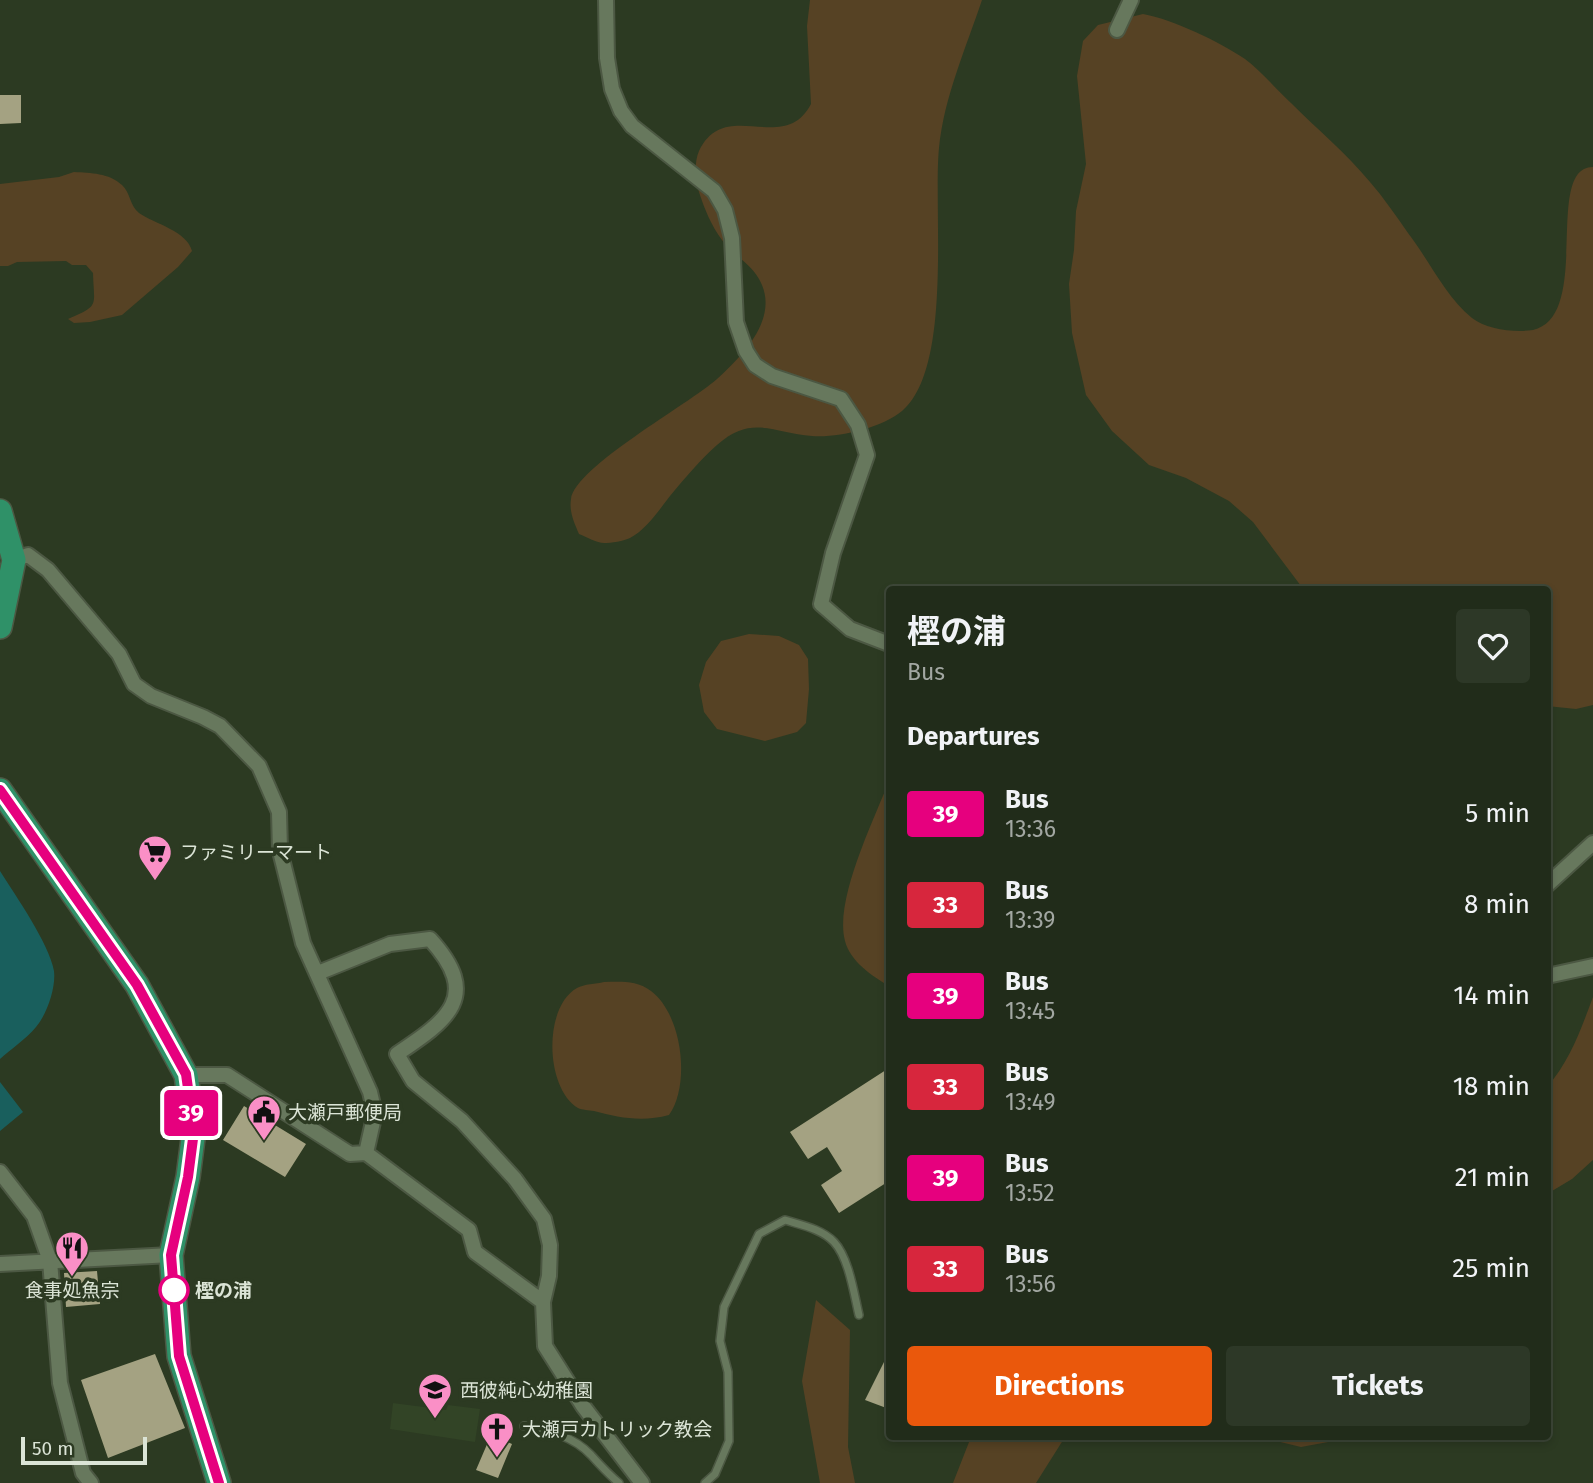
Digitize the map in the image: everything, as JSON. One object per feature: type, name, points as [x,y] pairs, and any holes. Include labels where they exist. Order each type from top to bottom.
[{"type":"highway","points":[[0,511],[14,560],[0,626]]},
{"type":"highway","points":[[0,790],[137,985],[186,1074],[194,1131],[188,1177],[171,1255],[179,1356],[217,1482]]},
{"type":"street","points":[[606,0],[607,58],[612,89],[621,111],[632,126],[714,191],[725,210],[732,238],[736,322],[746,351],[755,365],[772,376],[841,399],[858,425],[867,455],[833,553],[821,604],[850,629],[886,643]]},
{"type":"street","points":[[1117,30],[1131,0]]},
{"type":"street","points":[[14,560],[28,555],[48,570],[119,654],[134,684],[151,696],[220,726],[259,766],[279,812],[280,851],[303,943],[370,1092],[375,1113],[366,1153]]},
{"type":"street","points":[[1551,882],[1593,843]]},
{"type":"street","points":[[318,974],[390,944],[430,939],[442,952],[457,984],[456,1000],[434,1029],[397,1054],[413,1081],[461,1121],[515,1179],[544,1219],[550,1245],[549,1276],[543,1301],[545,1346],[583,1406],[642,1483]]},
{"type":"street","points":[[1551,975],[1593,967]]},
{"type":"street","points":[[186,1074],[227,1075],[350,1154],[366,1153],[469,1230],[475,1252],[543,1301]]},
{"type":"street","points":[[0,1172],[34,1216],[50,1261],[60,1383],[83,1473],[91,1483]]},
{"type":"street","points":[[0,1264],[171,1255]]},
{"type":"lane","points":[[705,1483],[715,1474],[729,1441],[728,1372],[720,1341],[724,1307],[760,1234],[785,1220],[810,1227],[834,1242],[847,1268],[859,1315]]},
{"type":"lane","points":[[524,1426],[556,1432],[589,1452],[604,1471],[619,1483]]},
{"type":"shaded area","points":[[810,0],[982,0],[956,73],[942,129],[938,176],[935,325],[928,361],[918,390],[902,411],[859,431],[812,436],[763,428],[741,430],[717,445],[705,457],[642,530],[617,542],[595,541],[579,534],[572,517],[571,499],[577,486],[592,470],[635,436],[717,379],[748,347],[762,321],[765,293],[751,268],[718,235],[698,188],[696,160],[710,135],[724,128],[786,126],[800,119],[811,104],[807,26]]},
{"type":"shaded area","points":[[1143,14],[1181,26],[1245,59],[1361,172],[1390,207],[1445,289],[1472,318],[1485,325],[1525,331],[1533,330],[1551,319],[1561,299],[1571,190],[1579,173],[1593,167],[1593,705],[1576,709],[1551,706],[1551,586],[1301,586],[1253,522],[1229,501],[1186,478],[1149,465],[1112,431],[1086,395],[1072,333],[1069,284],[1076,211],[1086,164],[1077,76],[1083,41],[1098,25]]},
{"type":"shaded area","points":[[74,172],[100,174],[117,181],[125,188],[139,213],[184,238],[192,251],[178,267],[122,315],[74,323],[68,319],[86,311],[93,304],[93,273],[86,265],[72,265],[66,261],[17,262],[0,266],[0,184],[59,177]]},
{"type":"shaded area","points":[[749,634],[779,636],[799,645],[808,659],[806,723],[797,732],[765,741],[717,729],[704,712],[699,685],[706,662],[721,641]]},
{"type":"shaded area","points":[[886,788],[886,984],[857,961],[845,941],[845,904],[866,838]]},
{"type":"shaded area","points":[[604,982],[628,982],[645,987],[662,1002],[670,1016],[680,1050],[681,1068],[676,1102],[669,1115],[631,1118],[580,1109],[567,1098],[559,1083],[552,1048],[558,1012],[566,998],[577,988]]},
{"type":"shaded area","points":[[1593,997],[1593,1160],[1572,1179],[1551,1192],[1551,1082],[1579,1033]]},
{"type":"shaded area","points":[[816,1300],[850,1330],[848,1447],[855,1483],[820,1483],[802,1381]]},
{"type":"shaded area","name":"西彼純心幼稚園","points":[[393,1403],[446,1410],[448,1405],[480,1409],[475,1442],[390,1429]]},
{"type":"shaded area","points":[[970,1440],[1063,1440],[1036,1483],[953,1483]]},
{"type":"shaded area","points":[[1272,1440],[1339,1440],[1301,1447]]},
{"type":"water","points":[[0,871],[46,947],[54,971],[54,985],[40,1022],[28,1036],[0,1059]]},
{"type":"water","points":[[0,1082],[23,1112],[0,1131]]},
{"type":"building","points":[[0,95],[21,95],[21,123],[0,124]]},
{"type":"building","points":[[886,1070],[886,1183],[839,1213],[821,1185],[842,1171],[827,1147],[808,1159],[790,1132]]},
{"type":"building","name":"大瀬戸郵便局","points":[[244,1106],[306,1144],[285,1177],[223,1140]]},
{"type":"building","points":[[97,1271],[100,1304],[66,1307],[64,1273]]},
{"type":"building","points":[[155,1354],[185,1428],[108,1458],[81,1380]]},
{"type":"building","points":[[886,1358],[886,1408],[865,1400]]},
{"type":"building","points":[[491,1435],[512,1444],[498,1478],[476,1470]]},
{"type":"bus line","name":"39","points":[[0,790],[137,985],[186,1074],[194,1131],[188,1177],[171,1255],[179,1356],[219,1483]]},
{"type":"place","name":"ファミリーマート","points":[[155,882]]},
{"type":"place","name":"大瀬戸郵便局","points":[[264,1142]]},
{"type":"place","name":"食事処魚宗","points":[[72,1278]]},
{"type":"place","name":"樫の浦","points":[[174,1290]]},
{"type":"place","name":"西彼純心幼稚園","points":[[435,1420]]},
{"type":"place","name":"大瀬戸カトリック教会","points":[[497,1459]]}]
